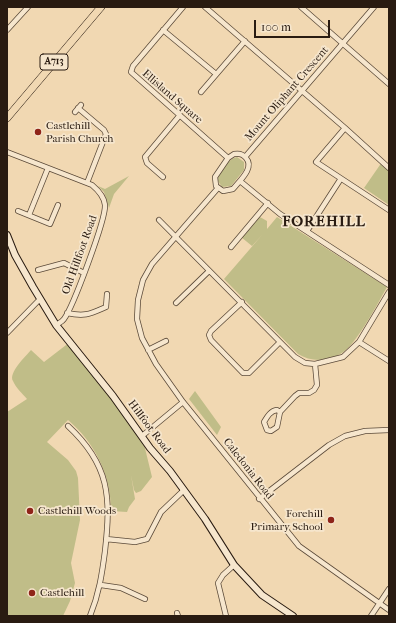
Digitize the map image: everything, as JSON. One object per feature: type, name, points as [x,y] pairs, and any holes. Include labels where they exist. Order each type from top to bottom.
[{"type":"main road","name":"A713","points":[[7,118],[101,7]]},
{"type":"street","points":[[7,30],[28,7]]},
{"type":"street","name":"Ellisland Square","points":[[182,7],[133,66],[131,72],[228,158]]},
{"type":"street","points":[[205,7],[302,90],[389,168]]},
{"type":"street","points":[[301,7],[389,84]]},
{"type":"street","name":"Mount Oliphant Crescent","points":[[245,157],[374,7]]},
{"type":"street","points":[[163,30],[216,74]]},
{"type":"street","points":[[201,92],[245,42]]},
{"type":"street","points":[[78,109],[104,130],[106,134],[87,183]]},
{"type":"street","points":[[163,177],[147,163],[145,156],[180,115]]},
{"type":"street","points":[[345,128],[316,162],[340,180],[389,210]]},
{"type":"street","name":"Old Hillfoot Road","points":[[7,152],[87,183],[100,191],[105,205],[103,220],[84,273],[64,319],[56,325]]},
{"type":"street","points":[[237,153],[245,157],[248,162],[248,168],[233,189],[223,191],[218,188],[215,182],[216,175],[228,158],[237,153]]},
{"type":"street","points":[[29,214],[48,168]]},
{"type":"street","points":[[307,231],[340,180]]},
{"type":"street","points":[[240,181],[307,231],[389,286]]},
{"type":"street","name":"Caledonia Road","points":[[218,188],[152,264],[143,280],[138,300],[137,319],[142,338],[148,350],[183,402],[259,499],[299,546],[389,610]]},
{"type":"street","points":[[231,247],[268,203]]},
{"type":"street","points":[[18,211],[29,214],[50,224],[58,205]]},
{"type":"street","points":[[159,220],[177,236],[209,271],[242,302],[300,362],[315,364],[343,357],[359,342],[389,292]]},
{"type":"street","name":"Hillfoot Road","points":[[7,235],[15,255],[56,325],[184,490],[205,519],[234,565],[262,595],[293,616]]},
{"type":"street","points":[[46,262],[48,268]]},
{"type":"street","points":[[38,270],[64,263],[84,273]]},
{"type":"street","points":[[176,303],[209,271]]},
{"type":"street","points":[[67,313],[80,316],[89,315],[106,307],[107,294]]},
{"type":"street","points":[[7,333],[40,299]]},
{"type":"street","points":[[242,302],[211,331],[209,335],[211,340],[243,373],[249,373],[280,342]]},
{"type":"street","points":[[148,350],[166,340]]},
{"type":"street","points":[[359,342],[389,361]]},
{"type":"street","points":[[280,412],[277,410],[269,414],[264,422],[268,430],[271,431],[277,427],[280,412],[295,396],[314,390],[317,385],[315,364]]},
{"type":"street","points":[[142,436],[183,402]]},
{"type":"street","points":[[68,426],[90,450],[101,472],[108,504],[101,585],[90,616]]},
{"type":"street","points":[[259,499],[329,445],[345,436],[365,431],[389,430]]},
{"type":"street","points":[[106,539],[135,542],[147,539],[161,512],[184,490]]},
{"type":"street","points":[[226,616],[218,583],[223,575],[234,565]]},
{"type":"street","points":[[101,585],[121,588],[145,598]]},
{"type":"street","points":[[370,616],[389,589]]},
{"type":"shaded area","points":[[237,157],[244,162],[244,170],[231,186],[222,187],[218,181],[221,170],[230,160]]},
{"type":"shaded area","points":[[382,162],[389,170],[389,205],[364,188]]},
{"type":"shaded area","points":[[129,176],[114,194],[109,208],[104,192],[98,186],[105,189]]},
{"type":"shaded area","points":[[260,217],[267,221],[267,229],[277,217],[387,287],[354,342],[348,349],[337,356],[314,360],[298,354],[224,279],[262,235],[252,246],[241,237]]},
{"type":"shaded area","points":[[70,342],[142,436],[152,477],[141,491],[136,493],[131,475],[135,499],[127,512],[111,511],[108,485],[105,472],[100,461],[86,439],[68,420],[47,442],[68,460],[76,471],[78,478],[80,520],[71,563],[75,583],[70,601],[63,616],[7,616],[7,412],[27,399],[14,384],[12,378],[15,369],[31,350],[44,362]]},
{"type":"shaded area","points":[[195,391],[221,427],[217,435],[189,399]]},
{"type":"place","name":"Castlehill Parish Church","points":[[38,132]]},
{"type":"place","name":"Castlehill Woods","points":[[30,511]]},
{"type":"place","name":"Forehill Primary School","points":[[331,520]]},
{"type":"place","name":"Castlehill","points":[[32,593]]},
{"type":"district","name":"FOREHILL","points":[[324,222]]}]
